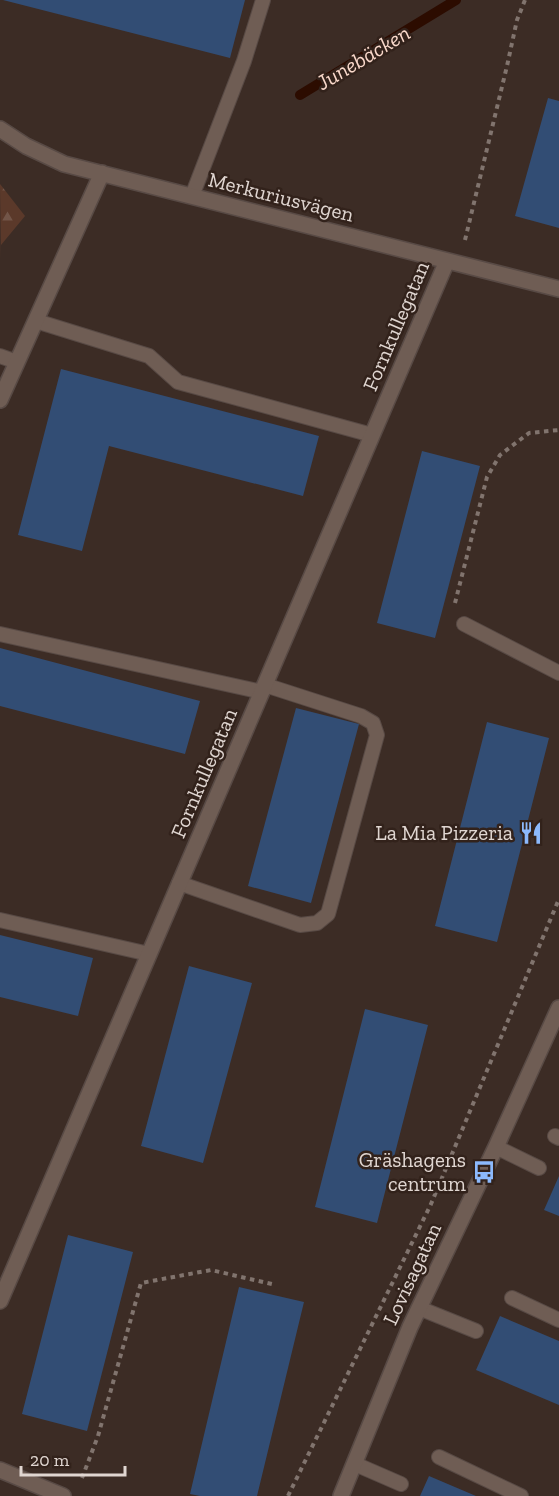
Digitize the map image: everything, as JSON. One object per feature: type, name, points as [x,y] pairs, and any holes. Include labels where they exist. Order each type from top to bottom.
[{"type":"street","name":"Merkuriusvägen","points":[[0,129],[26,146],[64,164],[559,289]]},
{"type":"street","points":[[0,400],[102,173]]},
{"type":"street","name":"Fornkullegatan","points":[[0,1301],[372,435],[453,263]]},
{"type":"street","name":"Lovisagatan","points":[[340,1496],[419,1308],[559,1008]]},
{"type":"street","points":[[0,1470],[63,1496]]},
{"type":"lane","points":[[192,196],[244,61],[263,0]]},
{"type":"lane","points":[[36,321],[149,356],[178,382],[372,435]]},
{"type":"lane","points":[[0,356],[17,362]]},
{"type":"lane","points":[[464,624],[559,673]]},
{"type":"lane","points":[[0,634],[263,689],[361,716],[373,723],[377,735],[328,914],[317,923],[300,925],[179,883]]},
{"type":"lane","points":[[0,920],[149,954]]},
{"type":"lane","points":[[496,1147],[539,1168]]},
{"type":"lane","points":[[512,1298],[559,1320]]},
{"type":"lane","points":[[419,1308],[476,1331]]},
{"type":"lane","points":[[439,1457],[521,1496]]},
{"type":"lane","points":[[355,1464],[401,1484]]},
{"type":"path","points":[[453,263],[507,66],[517,20],[525,0]]},
{"type":"path","points":[[464,624],[454,608],[487,477],[500,455],[529,433],[559,430]]},
{"type":"path","points":[[288,1496],[431,1204],[559,899]]},
{"type":"path","points":[[79,1486],[98,1436],[141,1283],[211,1270],[276,1285]]},
{"type":"green space","points":[[0,184],[25,216],[1,245],[1,259]]},
{"type":"building","points":[[3,0],[245,0],[230,58]]},
{"type":"building","points":[[548,98],[559,101],[559,228],[515,216]]},
{"type":"building","points":[[61,369],[319,436],[303,496],[109,446],[82,551],[18,535]]},
{"type":"building","points":[[422,451],[480,466],[435,638],[377,623]]},
{"type":"building","points":[[0,648],[200,701],[185,754],[0,706]]},
{"type":"building","points":[[296,708],[359,724],[311,903],[248,886]]},
{"type":"building","points":[[487,722],[549,738],[497,942],[435,926]]},
{"type":"building","points":[[0,935],[93,958],[78,1016],[0,997]]},
{"type":"building","points":[[189,966],[252,983],[203,1163],[141,1146]]},
{"type":"building","points":[[365,1009],[428,1025],[377,1223],[315,1207]]},
{"type":"building","points":[[559,1176],[559,1216],[544,1210]]},
{"type":"building","points":[[68,1235],[133,1252],[87,1431],[22,1414]]},
{"type":"building","points":[[239,1287],[304,1302],[257,1496],[190,1494]]},
{"type":"building","points":[[500,1316],[559,1341],[559,1405],[476,1370]]},
{"type":"building","points":[[429,1476],[476,1496],[420,1496]]},
{"type":"waterway","name":"Junebäcken","points":[[300,95],[456,0]]},
{"type":"place","name":"La Mia Pizzeria","points":[[531,833]]},
{"type":"place","name":"Gräshagens centrum","points":[[484,1172]]}]
